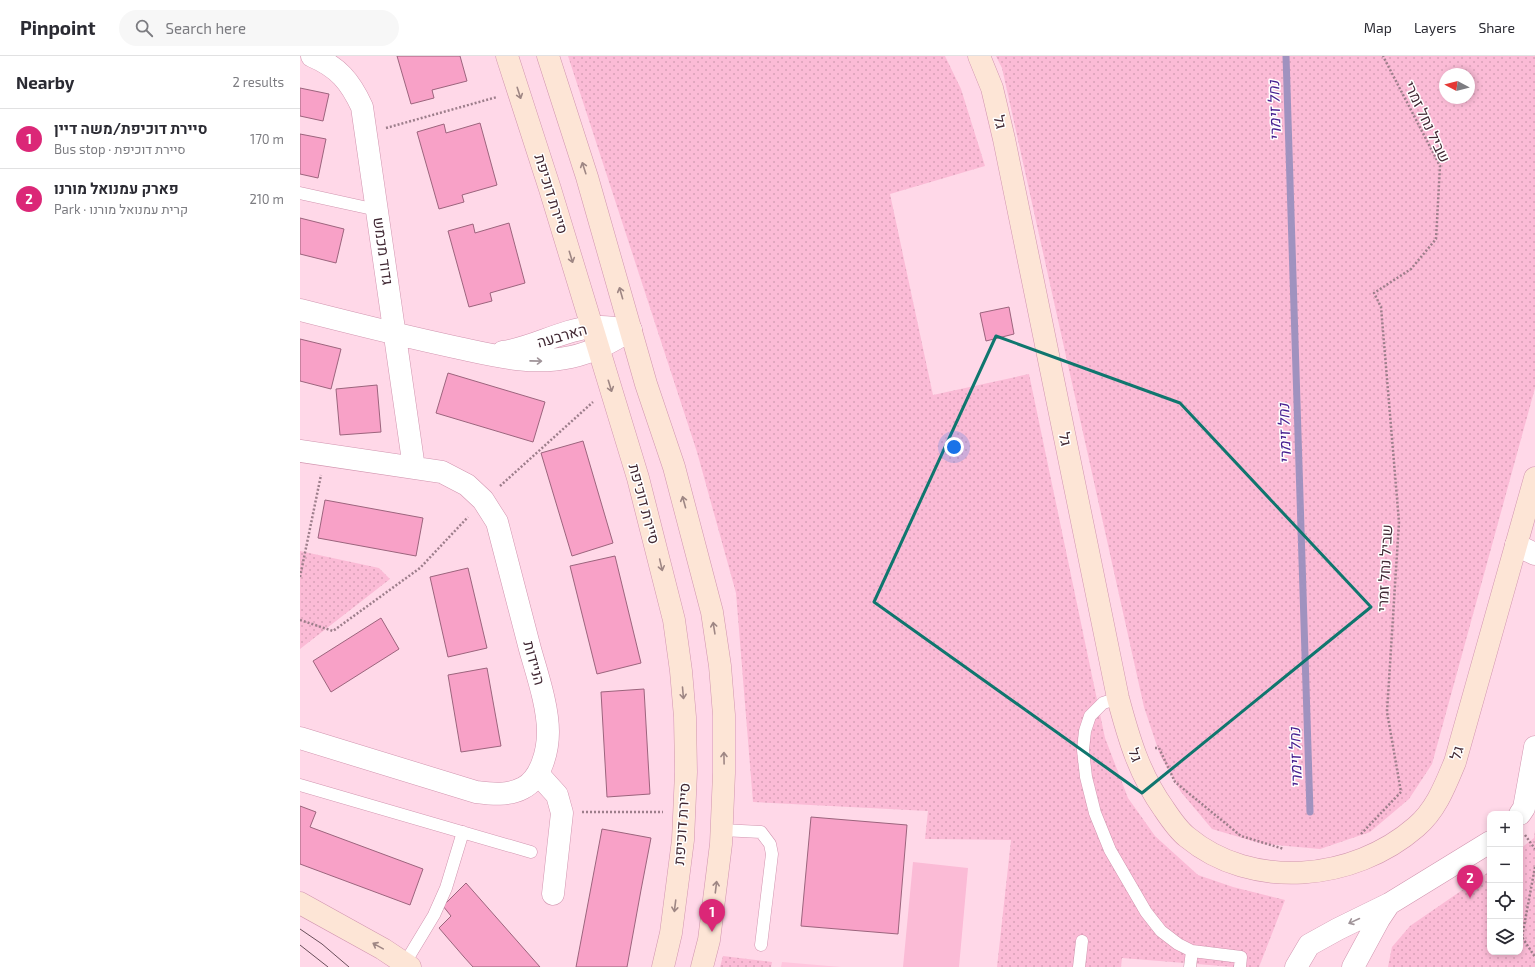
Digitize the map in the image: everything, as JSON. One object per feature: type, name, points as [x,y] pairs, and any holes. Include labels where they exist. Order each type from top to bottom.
[{"type":"main road","name":"סיירת דוכיפת","points":[[507,56],[550,189],[638,478],[674,620],[682,671],[686,772],[683,840],[672,933],[663,967]]},
{"type":"main road","points":[[548,56],[587,177],[646,384],[674,467],[712,612],[720,666],[724,715],[724,773],[722,830],[709,940],[702,967]]},
{"type":"main road","name":"גל","points":[[979,56],[992,88],[1004,139],[1118,698],[1127,734],[1140,769],[1152,792],[1186,837],[1215,857],[1263,871],[1293,873],[1318,871],[1344,866],[1365,858],[1391,845],[1417,826],[1441,796],[1457,755],[1526,549],[1535,478]]},
{"type":"main road","points":[[300,903],[383,949],[408,965]]},
{"type":"street","name":"גדוד מכמש","points":[[312,56],[326,62],[341,74],[354,90],[362,106],[414,468]]},
{"type":"street","name":"הארבעה","points":[[300,310],[395,335],[518,360],[542,361],[570,357],[598,349],[631,330]]},
{"type":"street","name":"הארבעה","points":[[484,354],[514,351],[566,333],[592,327],[631,330]]},
{"type":"street","name":"הניידות","points":[[300,451],[442,472],[467,485],[483,500],[497,522],[543,695],[548,732],[545,754],[538,774],[525,788],[512,793],[497,794],[476,792],[300,738]]},
{"type":"street","points":[[1523,816],[1535,747]]},
{"type":"street","points":[[538,774],[557,795],[562,812],[553,894]]},
{"type":"street","points":[[1296,967],[1309,945],[1389,904],[1487,844]]},
{"type":"street","points":[[1353,967],[1379,919],[1389,904]]},
{"type":"lane","points":[[300,193],[377,210]]},
{"type":"lane","points":[[1118,698],[1103,703],[1090,716],[1085,731],[1083,750],[1086,777],[1095,813],[1110,850],[1146,912],[1161,931],[1178,944],[1192,951],[1241,957],[1240,967]]},
{"type":"lane","points":[[300,785],[531,852]]},
{"type":"lane","points":[[722,830],[761,832],[770,844],[772,854],[761,945]]},
{"type":"lane","points":[[408,965],[446,888],[463,832]]},
{"type":"lane","points":[[1079,967],[1082,941]]},
{"type":"lane","points":[[1190,967],[1192,951]]},
{"type":"path","name":"שביל נחל זמרי","points":[[1357,838],[1401,792],[1387,712],[1399,522],[1381,307],[1374,293],[1411,269],[1436,239],[1440,166],[1383,56]]},
{"type":"path","points":[[366,133],[518,92]]},
{"type":"path","points":[[300,620],[333,631],[420,568],[483,500],[610,387]]},
{"type":"path","points":[[300,577],[326,454]]},
{"type":"path","points":[[1133,751],[1153,747],[1159,748],[1175,782],[1240,836],[1285,849]]},
{"type":"path","points":[[562,812],[684,812]]},
{"type":"path","points":[[1523,826],[1535,849]]},
{"type":"path","points":[[1535,867],[1522,937],[1535,957]]},
{"type":"highlighted area","points":[[996,336],[1180,403],[1371,607],[1142,793],[874,602]]},
{"type":"shaded area","points":[[568,56],[945,56],[961,89],[985,166],[890,194],[933,395],[1029,374],[1105,738],[1128,798],[1155,836],[1198,875],[1233,887],[1285,900],[1259,967],[1234,967],[1122,958],[1121,967],[997,967],[1011,840],[925,839],[928,811],[753,802],[736,593],[697,452]]},
{"type":"shaded area","points":[[996,56],[1535,56],[1535,388],[1432,764],[1409,799],[1370,832],[1320,849],[1263,844],[1212,829],[1181,792],[1160,755],[1144,707],[1002,68]]},
{"type":"shaded area","points":[[300,551],[379,568],[390,579],[300,649]]},
{"type":"shaded area","points":[[1535,830],[1535,967],[1388,967],[1392,947],[1410,926],[1487,873],[1487,955],[1523,955],[1523,847],[1534,838]]},
{"type":"shaded area","points":[[913,862],[968,868],[959,967],[903,967]]},
{"type":"shaded area","points":[[723,956],[772,962],[771,967],[720,967]]},
{"type":"shaded area","points":[[782,962],[841,967],[781,967]]},
{"type":"building","points":[[397,56],[460,56],[467,81],[432,90],[434,98],[411,104]]},
{"type":"building","points":[[300,88],[329,94],[323,121],[300,116]]},
{"type":"building","points":[[480,123],[497,185],[462,195],[464,202],[439,209],[417,132],[444,124],[446,133]]},
{"type":"building","points":[[300,134],[326,139],[318,178],[300,174]]},
{"type":"building","points":[[300,218],[344,229],[336,263],[300,254]]},
{"type":"building","points":[[509,223],[525,283],[490,293],[492,301],[469,307],[448,231],[473,224],[475,233]]},
{"type":"building","points":[[1009,307],[1014,334],[986,341],[980,313]]},
{"type":"building","points":[[300,339],[341,349],[331,389],[300,381]]},
{"type":"building","points":[[448,373],[545,402],[533,442],[436,413]]},
{"type":"building","points":[[377,385],[381,432],[340,435],[336,389]]},
{"type":"building","points":[[583,441],[613,543],[572,556],[541,453]]},
{"type":"building","points":[[325,500],[423,518],[416,556],[318,538]]},
{"type":"building","points":[[615,556],[641,663],[597,674],[570,566]]},
{"type":"building","points":[[468,568],[487,648],[448,657],[430,577]]},
{"type":"building","points":[[381,618],[399,649],[331,692],[313,661]]},
{"type":"building","points":[[487,668],[501,746],[461,752],[448,675]]},
{"type":"building","points":[[644,689],[650,794],[607,797],[601,692]]},
{"type":"building","points":[[300,806],[316,812],[310,827],[423,869],[410,905],[300,864]]},
{"type":"building","points":[[811,817],[907,825],[898,934],[801,926]]},
{"type":"building","points":[[602,829],[651,838],[627,967],[576,967]]},
{"type":"building","points":[[466,883],[540,967],[473,967],[464,957],[439,928],[451,916],[443,906]]},
{"type":"waterway","name":"נחל זימרי","points":[[1286,56],[1310,812]]},
{"type":"tram line","points":[[300,929],[322,944],[349,967]]},
{"type":"tram line","points":[[300,945],[328,967]]},
{"type":"place","name":"פארק עמנואל מורנו","points":[[1470,898]]},
{"type":"place","name":"סיירת דוכיפת/משה דיין","points":[[712,932]]}]
